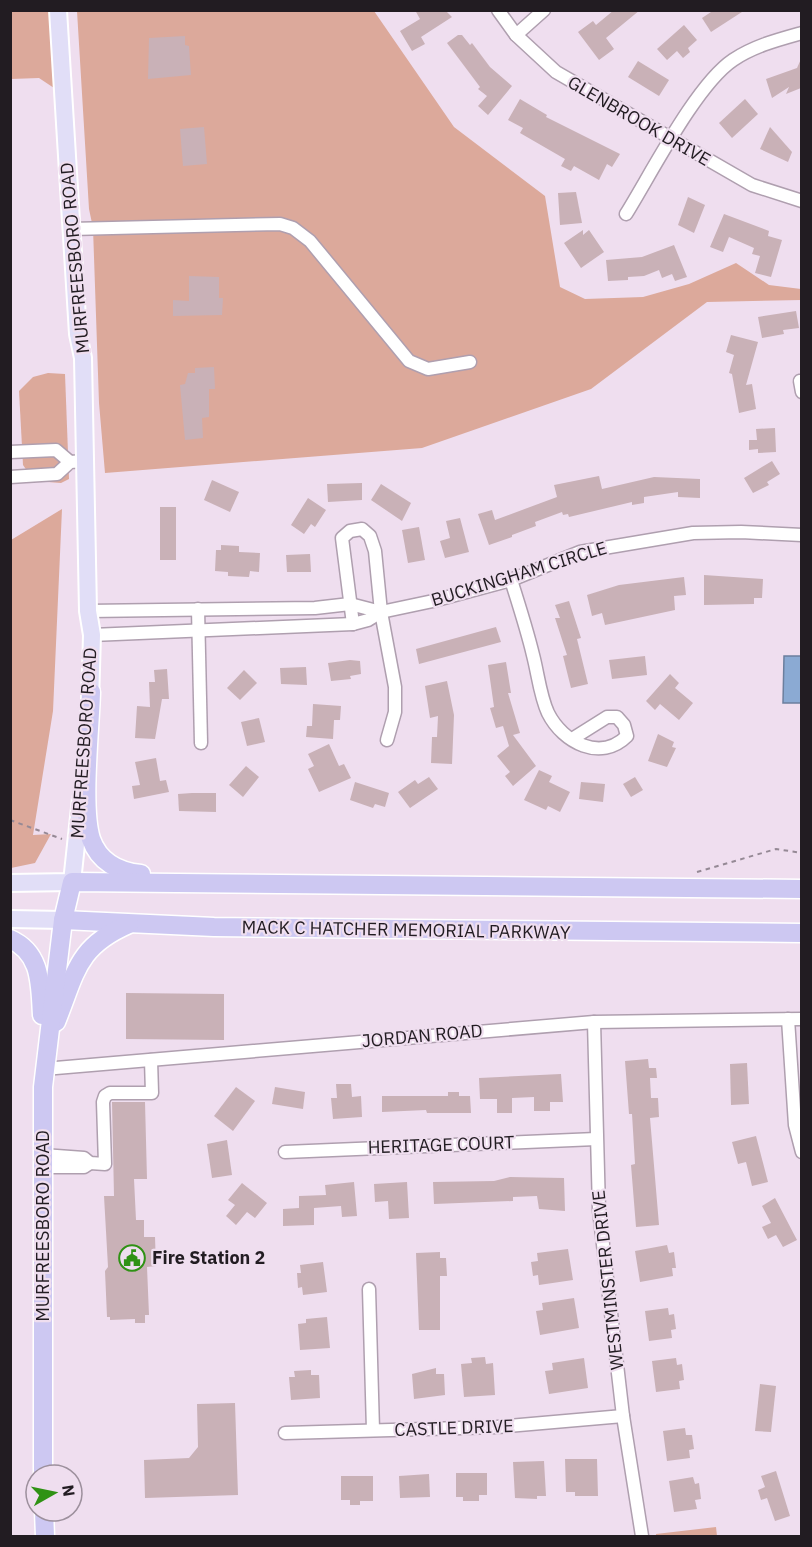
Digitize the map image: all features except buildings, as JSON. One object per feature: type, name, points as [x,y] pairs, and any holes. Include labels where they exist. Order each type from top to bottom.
[{"type":"highway","points":[[91,692],[87,814],[91,840],[105,861],[129,873],[279,875],[297,884]]},
{"type":"highway","points":[[72,882],[801,889]]},
{"type":"highway","name":"MURFREESBORO ROAD","points":[[43,1463],[44,1069],[63,920],[72,882]]},
{"type":"highway","name":"MACK C HATCHER MEMORIAL PARKWAY","points":[[63,920],[261,928],[801,933]]},
{"type":"highway","points":[[46,1046],[82,959],[101,938],[131,923]]},
{"type":"highway","points":[[10,939],[29,950],[39,973],[44,1069]]},
{"type":"main road","name":"MURFREESBORO ROAD","points":[[58,10],[78,334],[83,358],[78,461],[88,611],[92,635],[91,692],[72,882]]},
{"type":"main road","points":[[10,883],[72,882]]},
{"type":"main road","name":"MACK C HATCHER MEMORIAL PARKWAY","points":[[10,919],[63,920]]},
{"type":"street","name":"GLENBROOK DRIVE","points":[[498,10],[516,35],[556,72],[752,185],[801,201]]},
{"type":"street","points":[[516,35],[544,10]]},
{"type":"street","points":[[626,214],[708,83],[732,60],[765,43],[801,33]]},
{"type":"street","points":[[71,229],[241,224],[280,224],[293,228],[310,242],[408,361],[428,369],[470,362]]},
{"type":"street","points":[[10,452],[56,450],[78,461]]},
{"type":"street","points":[[10,477],[57,474],[78,461]]},
{"type":"street","points":[[353,624],[342,538],[350,531],[362,530],[370,536],[375,551],[381,612],[394,687],[395,712],[387,740]]},
{"type":"street","name":"BUCKINGHAM CIRCLE","points":[[92,635],[353,624],[368,620],[381,612],[511,580],[580,552],[693,533],[801,533]]},
{"type":"street","points":[[511,580],[548,712],[557,726],[572,739]]},
{"type":"street","name":"BUCKINGHAM CIRCLE","points":[[88,611],[350,604],[381,612]]},
{"type":"street","points":[[198,609],[201,743]]},
{"type":"street","points":[[788,1019],[795,1125],[801,1152]]},
{"type":"street","name":"JORDAN ROAD","points":[[44,1069],[594,1022],[801,1019]]},
{"type":"street","name":"WESTMINSTER DRIVE","points":[[594,1022],[599,1210],[623,1416],[642,1536]]},
{"type":"street","points":[[43,1161],[84,1167],[90,1163],[105,1164],[103,1102],[105,1096],[110,1093],[152,1093],[151,1060]]},
{"type":"street","name":"HERITAGE COURT","points":[[285,1152],[596,1139]]},
{"type":"street","points":[[369,1289],[373,1430]]},
{"type":"street","name":"CASTLE DRIVE","points":[[285,1433],[550,1424],[623,1416]]},
{"type":"path","points":[[10,820],[76,845]]},
{"type":"shaded area","points":[[10,11],[58,11],[63,94],[39,78],[11,79]]},
{"type":"shaded area","points":[[77,11],[374,11],[454,127],[545,196],[560,287],[585,299],[643,297],[689,284],[736,263],[769,285],[801,289],[801,300],[707,302],[591,389],[422,448],[105,473],[99,403],[93,228],[89,209]]},
{"type":"shaded area","points":[[48,373],[65,374],[69,479],[61,483],[34,481],[23,465],[19,391],[33,377]]},
{"type":"shaded area","points":[[62,509],[53,711],[33,835],[51,834],[35,863],[11,868],[11,540]]},
{"type":"shaded area","points":[[716,1527],[717,1536],[656,1536],[656,1534]]},
{"type":"water","points":[[784,656],[801,656],[801,703],[783,703]]},
{"type":"place","name":"Fire Station 2","points":[[132,1258]]}]
